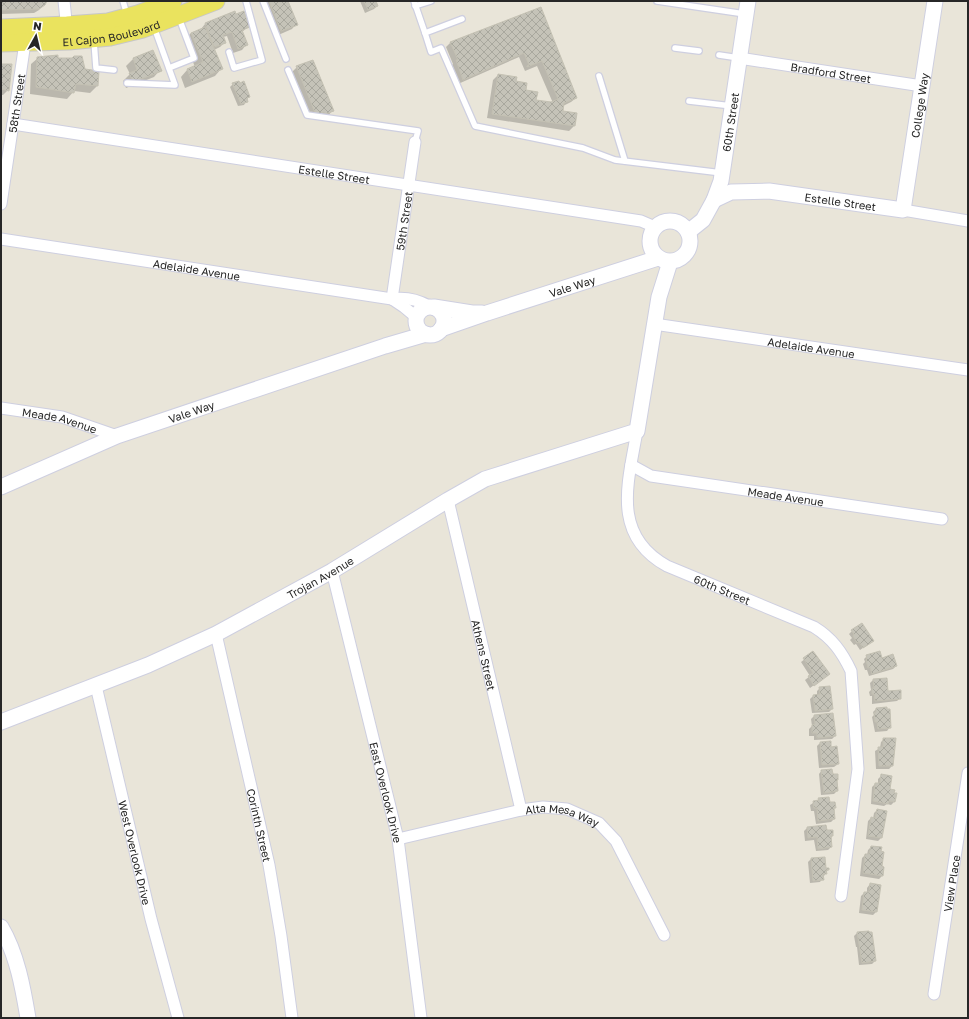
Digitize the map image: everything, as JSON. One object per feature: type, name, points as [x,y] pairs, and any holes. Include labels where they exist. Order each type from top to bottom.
[{"type":"main road","name":"El Cajon Boulevard","points":[[68,33],[108,22],[125,9],[138,14],[216,1]]},
{"type":"main road","name":"El Cajon Boulevard","points":[[1,28],[27,34],[68,33],[94,38],[110,37],[153,25],[176,8]]},
{"type":"main road","name":"El Cajon Boulevard","points":[[1,43],[27,34]]},
{"type":"street","points":[[64,1],[68,33]]},
{"type":"street","name":"College Way","points":[[903,210],[936,1]]},
{"type":"street","name":"60th Street","points":[[688,232],[703,220],[714,200],[721,181],[747,7]]},
{"type":"street","name":"58th Street","points":[[1,204],[4,158],[13,124],[27,34]]},
{"type":"street","name":"Bradford Street","points":[[739,58],[922,86]]},
{"type":"street","name":"Estelle Street","points":[[13,124],[641,221],[655,227]]},
{"type":"street","name":"59th Street","points":[[392,299],[415,142]]},
{"type":"street","name":"Estelle Street","points":[[714,200],[731,192],[769,190],[968,220]]},
{"type":"street","points":[[673,221],[682,224],[688,232],[691,242],[688,252],[680,259],[664,260],[651,249],[650,238],[655,227],[663,222],[673,221]]},
{"type":"street","name":"Adelaide Avenue","points":[[1,239],[392,299],[398,298],[421,302],[431,306]]},
{"type":"street","name":"60th Street","points":[[664,260],[661,287],[626,500],[628,518],[636,538],[649,554],[667,566],[814,627],[829,637],[846,660],[851,671],[858,769],[841,896]]},
{"type":"street","name":"Vale Way","points":[[1,487],[117,436],[386,346],[426,334],[434,334],[442,329],[487,313],[664,260]]},
{"type":"street","name":"Adelaide Avenue","points":[[392,299],[416,318]]},
{"type":"street","points":[[431,306],[438,309],[443,316],[444,325],[442,329]]},
{"type":"street","name":"Vale Way","points":[[386,346],[416,318],[420,310],[431,306],[472,313],[487,313]]},
{"type":"street","points":[[416,318],[419,330],[426,334]]},
{"type":"street","name":"Adelaide Avenue","points":[[654,324],[968,370]]},
{"type":"street","name":"Meade Avenue","points":[[1,408],[62,417],[117,436]]},
{"type":"street","name":"Trojan Avenue","points":[[1,722],[148,665],[216,634],[332,571],[485,479],[637,431]]},
{"type":"street","name":"Meade Avenue","points":[[631,465],[651,476],[942,519]]},
{"type":"street","name":"Athens Street","points":[[448,500],[521,810]]},
{"type":"street","name":"East Overlook Drive","points":[[332,571],[398,839],[421,1018]]},
{"type":"street","name":"Corinth Street","points":[[216,634],[269,865],[281,936],[292,1018]]},
{"type":"street","name":"West Overlook Drive","points":[[96,686],[151,919],[178,1018]]},
{"type":"street","name":"View Place","points":[[934,994],[968,773]]},
{"type":"street","name":"Alta Mesa Way","points":[[398,839],[521,810],[543,807],[567,809],[599,823],[616,841],[664,934]]},
{"type":"street","points":[[1,927],[9,942],[25,996],[28,1018]]},
{"type":"lane","points":[[229,52],[234,68],[262,60],[246,1]]},
{"type":"lane","points":[[263,1],[286,59]]},
{"type":"lane","points":[[431,1],[415,4],[424,33],[431,52],[441,48],[475,126],[583,148],[615,160],[722,173]]},
{"type":"lane","points":[[657,1],[747,7]]},
{"type":"lane","points":[[169,68],[194,58],[176,8]]},
{"type":"lane","points":[[424,33],[462,18]]},
{"type":"lane","points":[[127,83],[175,85],[153,25]]},
{"type":"lane","points":[[94,38],[96,68],[114,70]]},
{"type":"lane","points":[[675,48],[699,52]]},
{"type":"lane","points":[[719,55],[739,58]]},
{"type":"lane","points":[[288,70],[307,115],[418,131],[415,142]]},
{"type":"lane","points":[[599,76],[625,161]]},
{"type":"lane","points":[[689,101],[732,106]]},
{"type":"building","points":[[1,1],[47,1],[45,5],[39,9],[1,10]]},
{"type":"building","points":[[269,1],[288,1],[298,25],[281,31]]},
{"type":"building","points":[[364,1],[376,1],[378,6],[368,10]]},
{"type":"building","points":[[541,7],[577,98],[564,103],[563,111],[577,113],[575,126],[492,114],[498,74],[517,77],[516,81],[527,83],[526,90],[538,92],[536,100],[551,102],[558,99],[542,61],[527,67],[529,65],[524,53],[463,80],[456,60],[458,60],[450,42]]},
{"type":"building","points":[[235,11],[236,14],[244,11],[250,27],[242,30],[248,45],[238,49],[232,32],[223,35],[226,43],[214,47],[205,23]]},
{"type":"building","points":[[205,27],[223,69],[192,82],[187,69],[203,62],[191,33]]},
{"type":"building","points":[[153,50],[162,71],[133,82],[129,73],[137,70],[133,58]]},
{"type":"building","points":[[58,55],[58,58],[82,56],[85,69],[99,71],[98,86],[76,84],[74,93],[36,87],[37,57]]},
{"type":"building","points":[[313,60],[334,111],[325,114],[324,112],[316,115],[296,66]]},
{"type":"building","points":[[1,64],[12,64],[9,91],[1,89]]},
{"type":"building","points":[[239,81],[240,83],[244,81],[250,97],[247,98],[248,102],[241,104],[232,83]]},
{"type":"building","points":[[862,623],[874,641],[863,648],[859,642],[857,643],[851,630]]},
{"type":"building","points":[[813,651],[830,674],[814,686],[808,676],[813,673],[803,658]]},
{"type":"building","points":[[880,651],[882,658],[893,654],[897,666],[872,674],[870,667],[868,668],[866,655]]},
{"type":"building","points":[[887,678],[888,691],[901,690],[901,699],[875,701],[874,694],[872,694],[872,688],[874,688],[873,679]]},
{"type":"building","points":[[830,686],[833,709],[815,711],[813,695],[820,694],[819,687]]},
{"type":"building","points":[[887,707],[887,709],[890,709],[891,728],[878,729],[877,722],[875,722],[874,713],[876,712],[876,708]]},
{"type":"building","points":[[833,713],[836,736],[817,738],[817,733],[812,733],[812,725],[815,724],[814,715]]},
{"type":"building","points":[[883,738],[896,738],[893,766],[879,766],[878,747],[883,747]]},
{"type":"building","points":[[831,741],[831,747],[837,746],[839,764],[822,765],[820,742]]},
{"type":"building","points":[[832,769],[833,774],[838,774],[838,791],[824,793],[821,770]]},
{"type":"building","points":[[881,774],[892,776],[890,789],[895,790],[894,793],[897,793],[895,802],[889,801],[888,804],[873,801],[875,783],[880,783]]},
{"type":"building","points":[[829,797],[830,802],[835,802],[835,819],[818,821],[817,808],[814,808],[813,801],[819,800],[818,798]]},
{"type":"building","points":[[877,809],[887,811],[882,838],[868,836],[871,817],[875,818]]},
{"type":"building","points":[[826,825],[827,830],[833,830],[833,836],[831,836],[832,847],[818,849],[817,837],[808,838],[807,827]]},
{"type":"building","points":[[871,846],[882,847],[881,851],[884,852],[882,866],[884,867],[883,876],[863,873],[865,854],[869,854]]},
{"type":"building","points":[[825,857],[826,868],[829,868],[829,870],[826,870],[827,874],[823,874],[824,880],[813,881],[811,858]]},
{"type":"building","points":[[870,883],[881,885],[877,912],[862,910],[864,892],[869,892]]},
{"type":"building","points":[[857,932],[872,932],[876,961],[862,963]]}]
